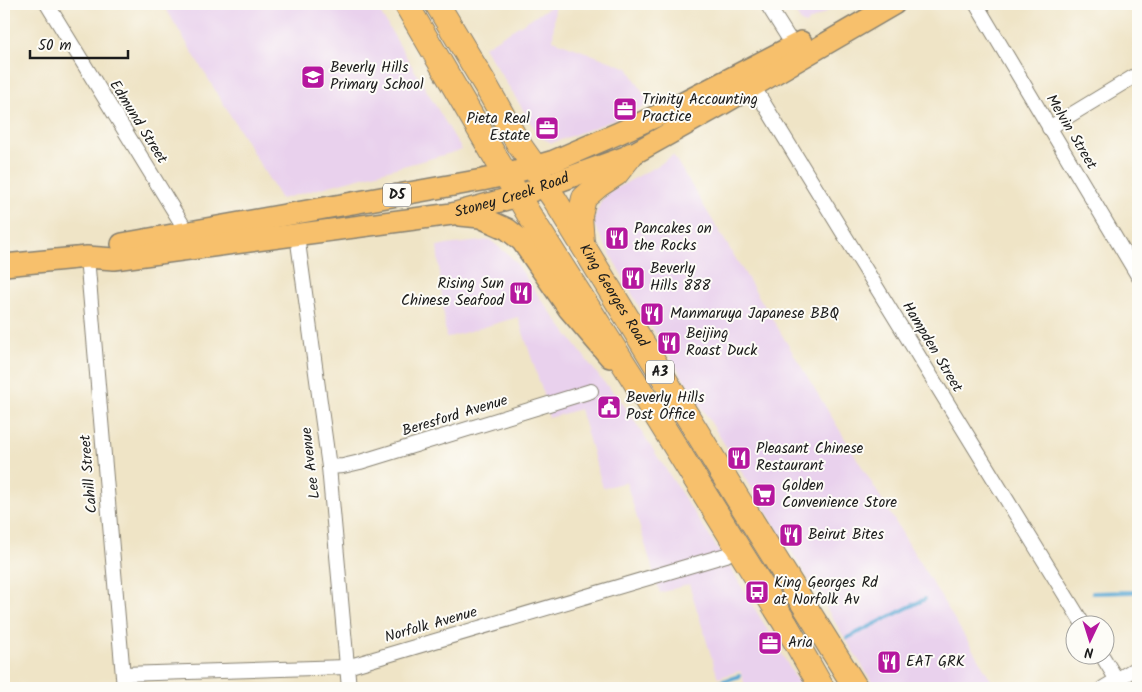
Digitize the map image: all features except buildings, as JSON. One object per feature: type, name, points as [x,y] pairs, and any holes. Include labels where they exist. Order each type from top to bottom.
[{"type":"highway","name":"King Georges Road","points":[[406,4],[528,213],[785,623],[822,688]]},
{"type":"highway","name":"King Georges Road","points":[[437,4],[518,143],[541,177],[856,688]]},
{"type":"highway","points":[[582,244],[580,216],[584,198],[616,174],[631,154]]},
{"type":"main road","name":"Stoney Creek Road","points":[[87,257],[111,246],[505,175],[572,176],[631,154],[753,86],[797,52],[869,4]]},
{"type":"main road","name":"Stoney Creek Road","points":[[4,265],[87,257],[114,259],[297,235],[452,214],[518,196],[541,177],[554,161],[658,116],[797,52],[894,4]]},
{"type":"main road","points":[[452,214],[480,217],[507,229],[522,241],[569,309],[606,352],[634,380]]},
{"type":"street","name":"Edmund Street","points":[[47,4],[187,232]]},
{"type":"street","points":[[768,4],[797,52]]},
{"type":"street","name":"Melvin Street","points":[[976,4],[1138,276]]},
{"type":"street","points":[[1049,128],[1138,74]]},
{"type":"street","name":"Hampden Street","points":[[753,86],[1077,614]]},
{"type":"street","name":"Lee Avenue","points":[[297,235],[329,467],[349,688]]},
{"type":"street","name":"Cahill Street","points":[[87,257],[124,688]]},
{"type":"street","name":"Beresford Avenue","points":[[329,467],[360,462],[591,391]]},
{"type":"street","name":"Norfolk Avenue","points":[[123,674],[347,667],[726,555],[738,548]]},
{"type":"street","points":[[1107,664],[1117,680]]},
{"type":"street","points":[[1103,688],[1138,667]]},
{"type":"shaded area","name":"Beverly Hills Primary School","points":[[163,4],[375,4],[462,150],[281,199]]},
{"type":"shaded area","points":[[555,4],[553,40],[628,68],[650,104],[614,120],[552,143],[540,137],[484,47]]},
{"type":"shaded area","points":[[790,4],[840,4],[805,24],[801,22]]},
{"type":"shaded area","points":[[673,155],[996,688],[876,688],[641,310],[594,225],[595,216],[601,201],[611,191],[659,165]]},
{"type":"shaded area","points":[[490,240],[517,264],[601,379],[622,402],[734,574],[801,688],[746,688],[740,671],[718,678],[689,584],[660,593],[626,482],[603,488],[580,409],[549,418],[542,390],[518,317],[446,338],[437,246]]},
{"type":"waterway","points":[[1093,593],[1133,592]]},
{"type":"waterway","points":[[847,638],[925,599]]},
{"type":"waterway","points":[[703,688],[739,676]]},
{"type":"place","name":"Beverly Hills Primary School","points":[[313,77]]},
{"type":"place","name":"Trinity Accounting Practice","points":[[625,109]]},
{"type":"place","name":"Pieta Real Estate","points":[[547,128]]},
{"type":"place","name":"Pancakes on the Rocks","points":[[617,238]]},
{"type":"place","name":"Beverly Hills 888","points":[[633,278]]},
{"type":"place","name":"Rising Sun Chinese Seafood","points":[[521,293]]},
{"type":"place","name":"Manmaruya Japanese BBQ","points":[[652,314]]},
{"type":"place","name":"Beijing Roast Duck","points":[[669,343]]},
{"type":"place","name":"Beverly Hills Post Office","points":[[609,407]]},
{"type":"place","name":"Pleasant Chinese Restaurant","points":[[739,458]]},
{"type":"place","name":"Golden Convenience Store","points":[[764,495]]},
{"type":"place","name":"Beirut Bites","points":[[791,535]]},
{"type":"place","name":"King Georges Rd at Norfolk Av","points":[[757,592]]},
{"type":"place","name":"Aria","points":[[770,643]]},
{"type":"place","name":"EAT GRK","points":[[889,662]]}]
